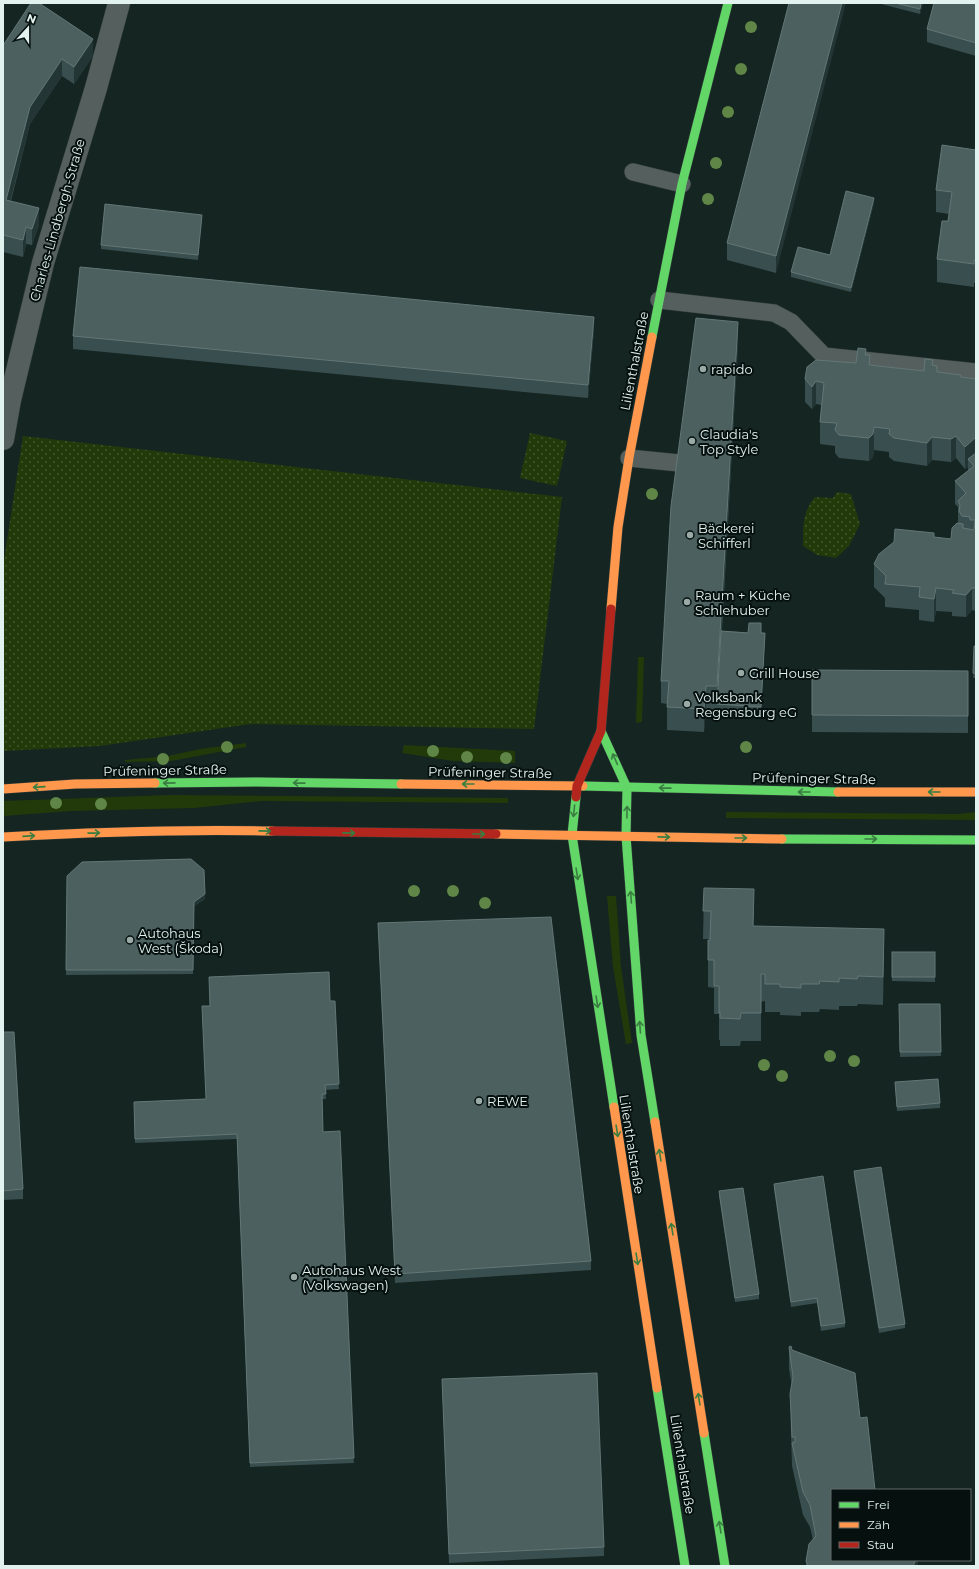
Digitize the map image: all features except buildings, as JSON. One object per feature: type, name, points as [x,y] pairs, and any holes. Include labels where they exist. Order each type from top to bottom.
[{"type":"street","name":"Charles-Lindbergh-Straße","points":[[3,439],[10,400],[43,263],[96,88],[119,3]]},
{"type":"street","name":"Lilienthalstraße","points":[[685,1566],[572,835],[577,786],[602,731],[618,527],[629,458],[682,184],[728,3]]},
{"type":"street","name":"Lilienthalstraße","points":[[602,731],[627,788],[626,836],[641,1035],[725,1566]]},
{"type":"street","name":"Prüfeninger Straße","points":[[3,789],[75,784],[257,782],[577,786],[800,792],[976,792]]},
{"type":"street","points":[[3,838],[55,834],[226,830],[976,840]]},
{"type":"lane","points":[[633,172],[682,184]]},
{"type":"lane","points":[[659,300],[774,312],[791,322],[824,356],[847,366],[914,373],[976,372]]},
{"type":"lane","points":[[629,458],[679,463]]},
{"type":"green space","points":[[530,433],[567,441],[557,486],[520,478]]},
{"type":"green space","points":[[23,436],[562,497],[534,729],[250,724],[100,746],[3,751],[3,567]]},
{"type":"green space","points":[[837,492],[851,494],[860,524],[849,546],[836,558],[817,555],[803,546],[803,526],[805,514],[815,497],[833,498]]},
{"type":"green space","points":[[638,657],[644,657],[642,722],[636,723]]},
{"type":"green space","points":[[246,743],[246,747],[171,761],[125,762],[125,760],[168,756],[200,749]]},
{"type":"green space","points":[[404,745],[515,751],[515,763],[453,761],[402,753]]},
{"type":"green space","points":[[170,795],[508,798],[508,803],[261,801],[194,808],[72,811],[3,816],[3,801]]},
{"type":"green space","points":[[726,812],[958,814],[976,812],[976,820],[726,818]]},
{"type":"green space","points":[[607,896],[616,896],[621,967],[632,1043],[626,1044],[613,967]]},
{"type":"traffic: fast","points":[[652,337],[682,184],[728,3]]},
{"type":"traffic: fast","points":[[601,731],[627,788],[626,836],[641,1035],[655,1122]]},
{"type":"traffic: fast","points":[[155,783],[257,782],[401,784]]},
{"type":"traffic: fast","points":[[583,786],[838,792]]},
{"type":"traffic: fast","points":[[576,797],[572,835],[614,1107]]},
{"type":"traffic: fast","points":[[782,839],[976,840]]},
{"type":"traffic: fast","points":[[657,1388],[685,1566]]},
{"type":"traffic: fast","points":[[704,1433],[725,1566]]},
{"type":"traffic: slow","points":[[611,609],[618,527],[629,458],[652,337]]},
{"type":"traffic: slow","points":[[3,789],[75,784],[155,783]]},
{"type":"traffic: slow","points":[[401,784],[583,786]]},
{"type":"traffic: slow","points":[[838,792],[976,792]]},
{"type":"traffic: slow","points":[[3,837],[137,831],[272,831]]},
{"type":"traffic: slow","points":[[496,834],[782,839]]},
{"type":"traffic: slow","points":[[614,1107],[657,1388]]},
{"type":"traffic: slow","points":[[655,1122],[704,1433]]},
{"type":"traffic: jam","points":[[576,797],[577,786],[601,731],[611,609]]},
{"type":"traffic: jam","points":[[272,831],[496,834]]},
{"type":"place","name":"rapido","points":[[703,369]]},
{"type":"place","name":"Claudia's Top Style","points":[[692,441]]},
{"type":"place","name":"Bäckerei Schifferl","points":[[690,535]]},
{"type":"place","name":"Raum + Küche Schlehuber","points":[[687,602]]},
{"type":"place","name":"Grill House","points":[[741,673]]},
{"type":"place","name":"Volksbank Regensburg eG","points":[[687,704]]},
{"type":"place","name":"Autohaus West (Škoda)","points":[[130,940]]},
{"type":"place","name":"REWE","points":[[479,1101]]},
{"type":"place","name":"Autohaus West (Volkswagen)","points":[[294,1277]]}]
